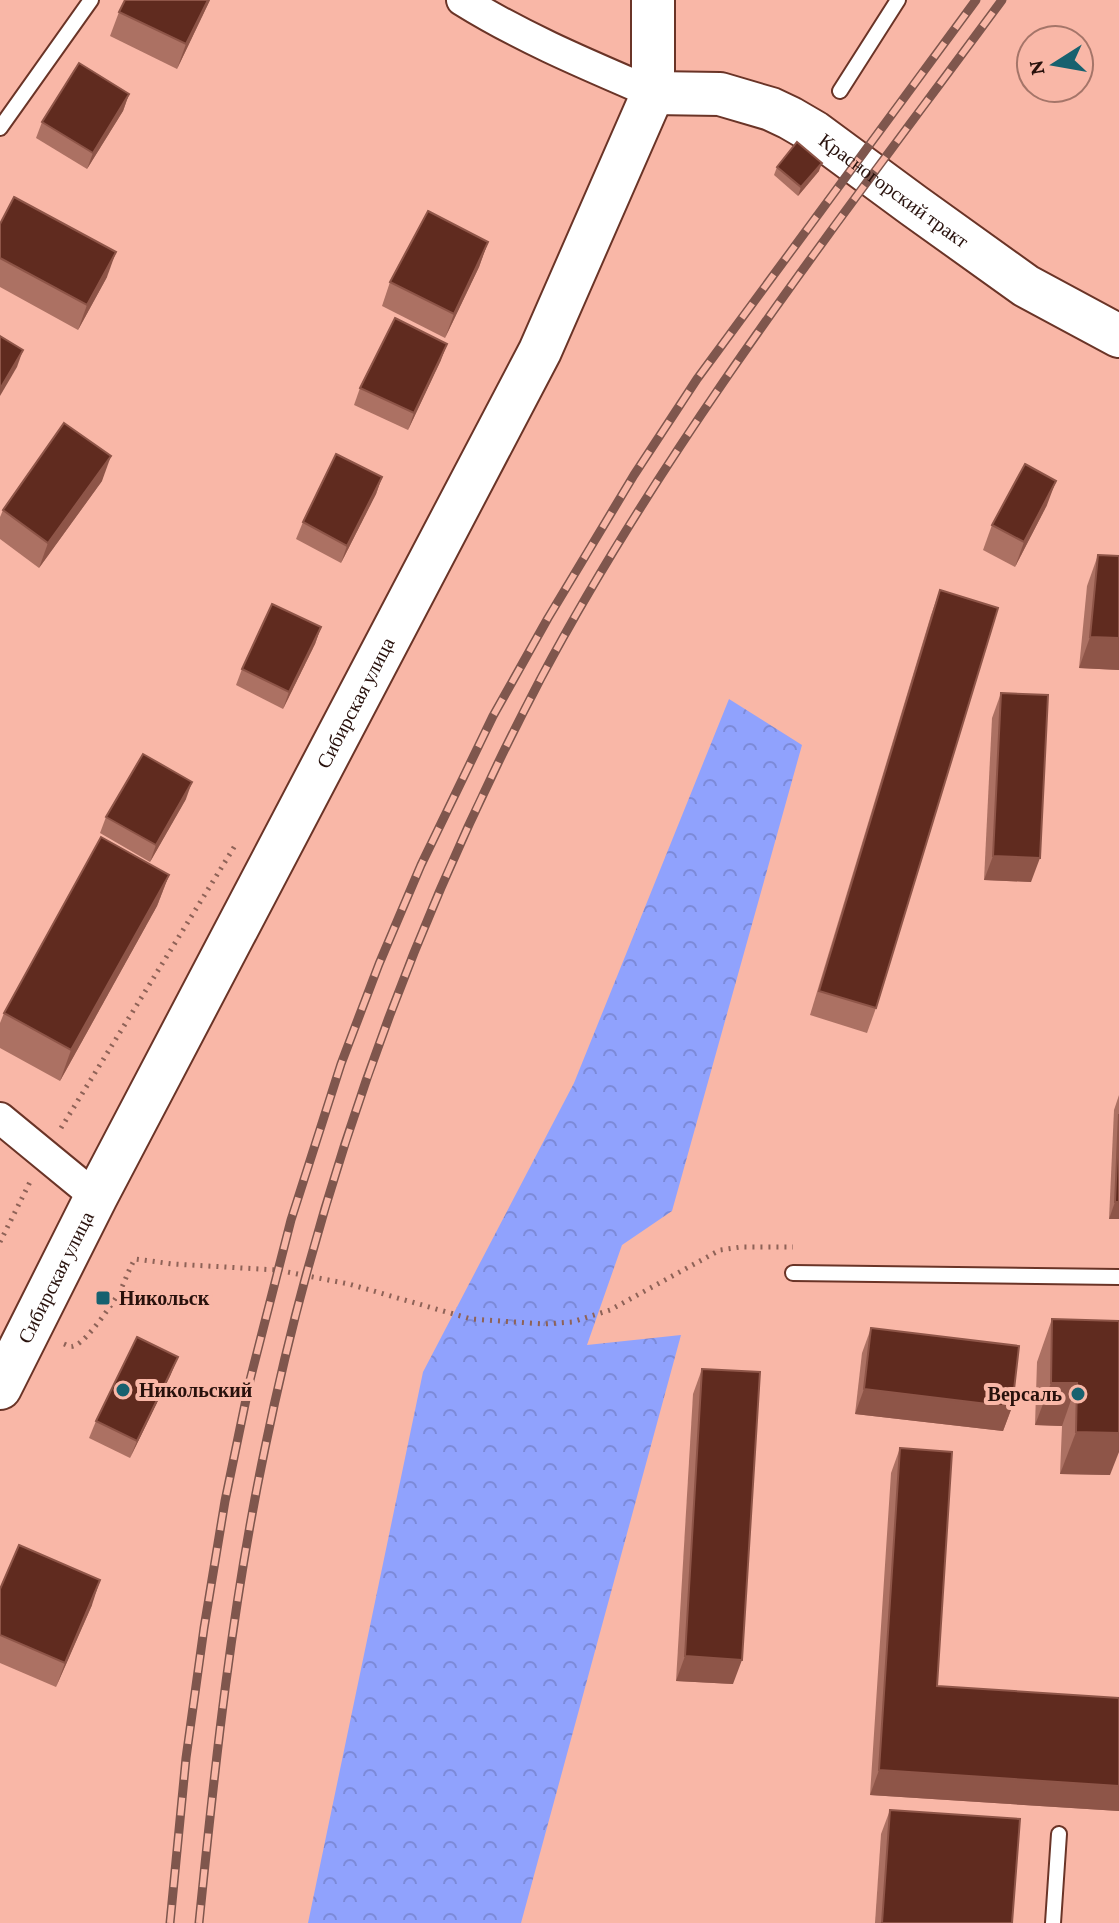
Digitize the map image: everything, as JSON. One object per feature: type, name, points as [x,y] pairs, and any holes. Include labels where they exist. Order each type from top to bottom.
[{"type":"main road","name":"Сибирская улица","points":[[0,1386],[540,351],[653,93],[653,0]]},
{"type":"main road","name":"Красногорский тракт","points":[[653,93],[720,94],[790,118],[814,132],[1026,286],[1119,336]]},
{"type":"street","points":[[462,0],[537,43],[653,93]]},
{"type":"street","points":[[0,1118],[96,1197]]},
{"type":"lane","points":[[0,128],[91,0]]},
{"type":"lane","points":[[840,91],[898,0]]},
{"type":"lane","points":[[793,1273],[1119,1277]]},
{"type":"lane","points":[[1053,1923],[1059,1834]]},
{"type":"path","points":[[0,1242],[44,1155],[237,843]]},
{"type":"path","points":[[29,1330],[69,1346],[78,1344],[120,1292],[135,1259],[277,1270],[349,1284],[471,1319],[544,1324],[572,1322],[610,1310],[720,1250],[741,1247],[804,1248]]},
{"type":"green space","points":[[729,699],[802,745],[672,1211],[622,1245],[587,1345],[681,1335],[521,1923],[308,1923],[423,1372],[574,1083]]},
{"type":"building","points":[[125,0],[208,0],[186,44],[119,12]]},
{"type":"building","points":[[79,63],[129,94],[93,153],[42,122]]},
{"type":"building","points":[[797,142],[822,163],[801,187],[777,167]]},
{"type":"building","points":[[14,197],[116,252],[87,305],[0,258],[0,224]]},
{"type":"building","points":[[428,211],[488,242],[454,314],[390,282]]},
{"type":"building","points":[[395,318],[447,344],[414,413],[360,388]]},
{"type":"building","points":[[0,336],[23,350],[0,389]]},
{"type":"building","points":[[64,423],[111,456],[48,543],[3,510]]},
{"type":"building","points":[[336,454],[382,477],[347,546],[303,522]]},
{"type":"building","points":[[1025,464],[1056,481],[1024,542],[992,525]]},
{"type":"building","points":[[1098,555],[1119,556],[1119,638],[1090,637]]},
{"type":"building","points":[[940,590],[998,608],[876,1008],[819,991]]},
{"type":"building","points":[[272,604],[321,627],[289,692],[242,669]]},
{"type":"building","points":[[1001,693],[1048,695],[1040,858],[993,856]]},
{"type":"building","points":[[143,754],[192,782],[156,845],[106,817]]},
{"type":"building","points":[[101,837],[169,875],[71,1050],[4,1013]]},
{"type":"building","points":[[1119,1114],[1119,1202],[1115,1202]]},
{"type":"building","points":[[1052,1319],[1119,1321],[1119,1433],[1076,1432],[1077,1383],[1051,1383]]},
{"type":"building","points":[[871,1328],[1019,1346],[1012,1407],[864,1389]]},
{"type":"building","points":[[137,1337],[178,1357],[137,1441],[96,1421]]},
{"type":"building","points":[[702,1369],[760,1372],[742,1660],[685,1656]]},
{"type":"building","points":[[900,1448],[952,1452],[937,1686],[1119,1698],[1119,1786],[879,1770]]},
{"type":"building","points":[[19,1545],[100,1580],[65,1663],[0,1635],[0,1589]]},
{"type":"building","points":[[890,1810],[1020,1819],[1012,1923],[882,1923]]},
{"type":"railway","points":[[170,1923],[186,1758],[204,1628],[225,1501],[250,1380],[291,1220],[341,1064],[379,964],[421,865],[493,716],[634,475],[697,379],[976,0]]},
{"type":"railway","points":[[199,1923],[234,1625],[253,1507],[287,1348],[343,1150],[412,957],[495,770],[591,588],[701,415],[759,331],[1002,0]]},
{"type":"place","name":"Никольск","points":[[103,1298]]},
{"type":"place","name":"Никольский","points":[[123,1390]]},
{"type":"place","name":"Версаль","points":[[1078,1394]]}]
